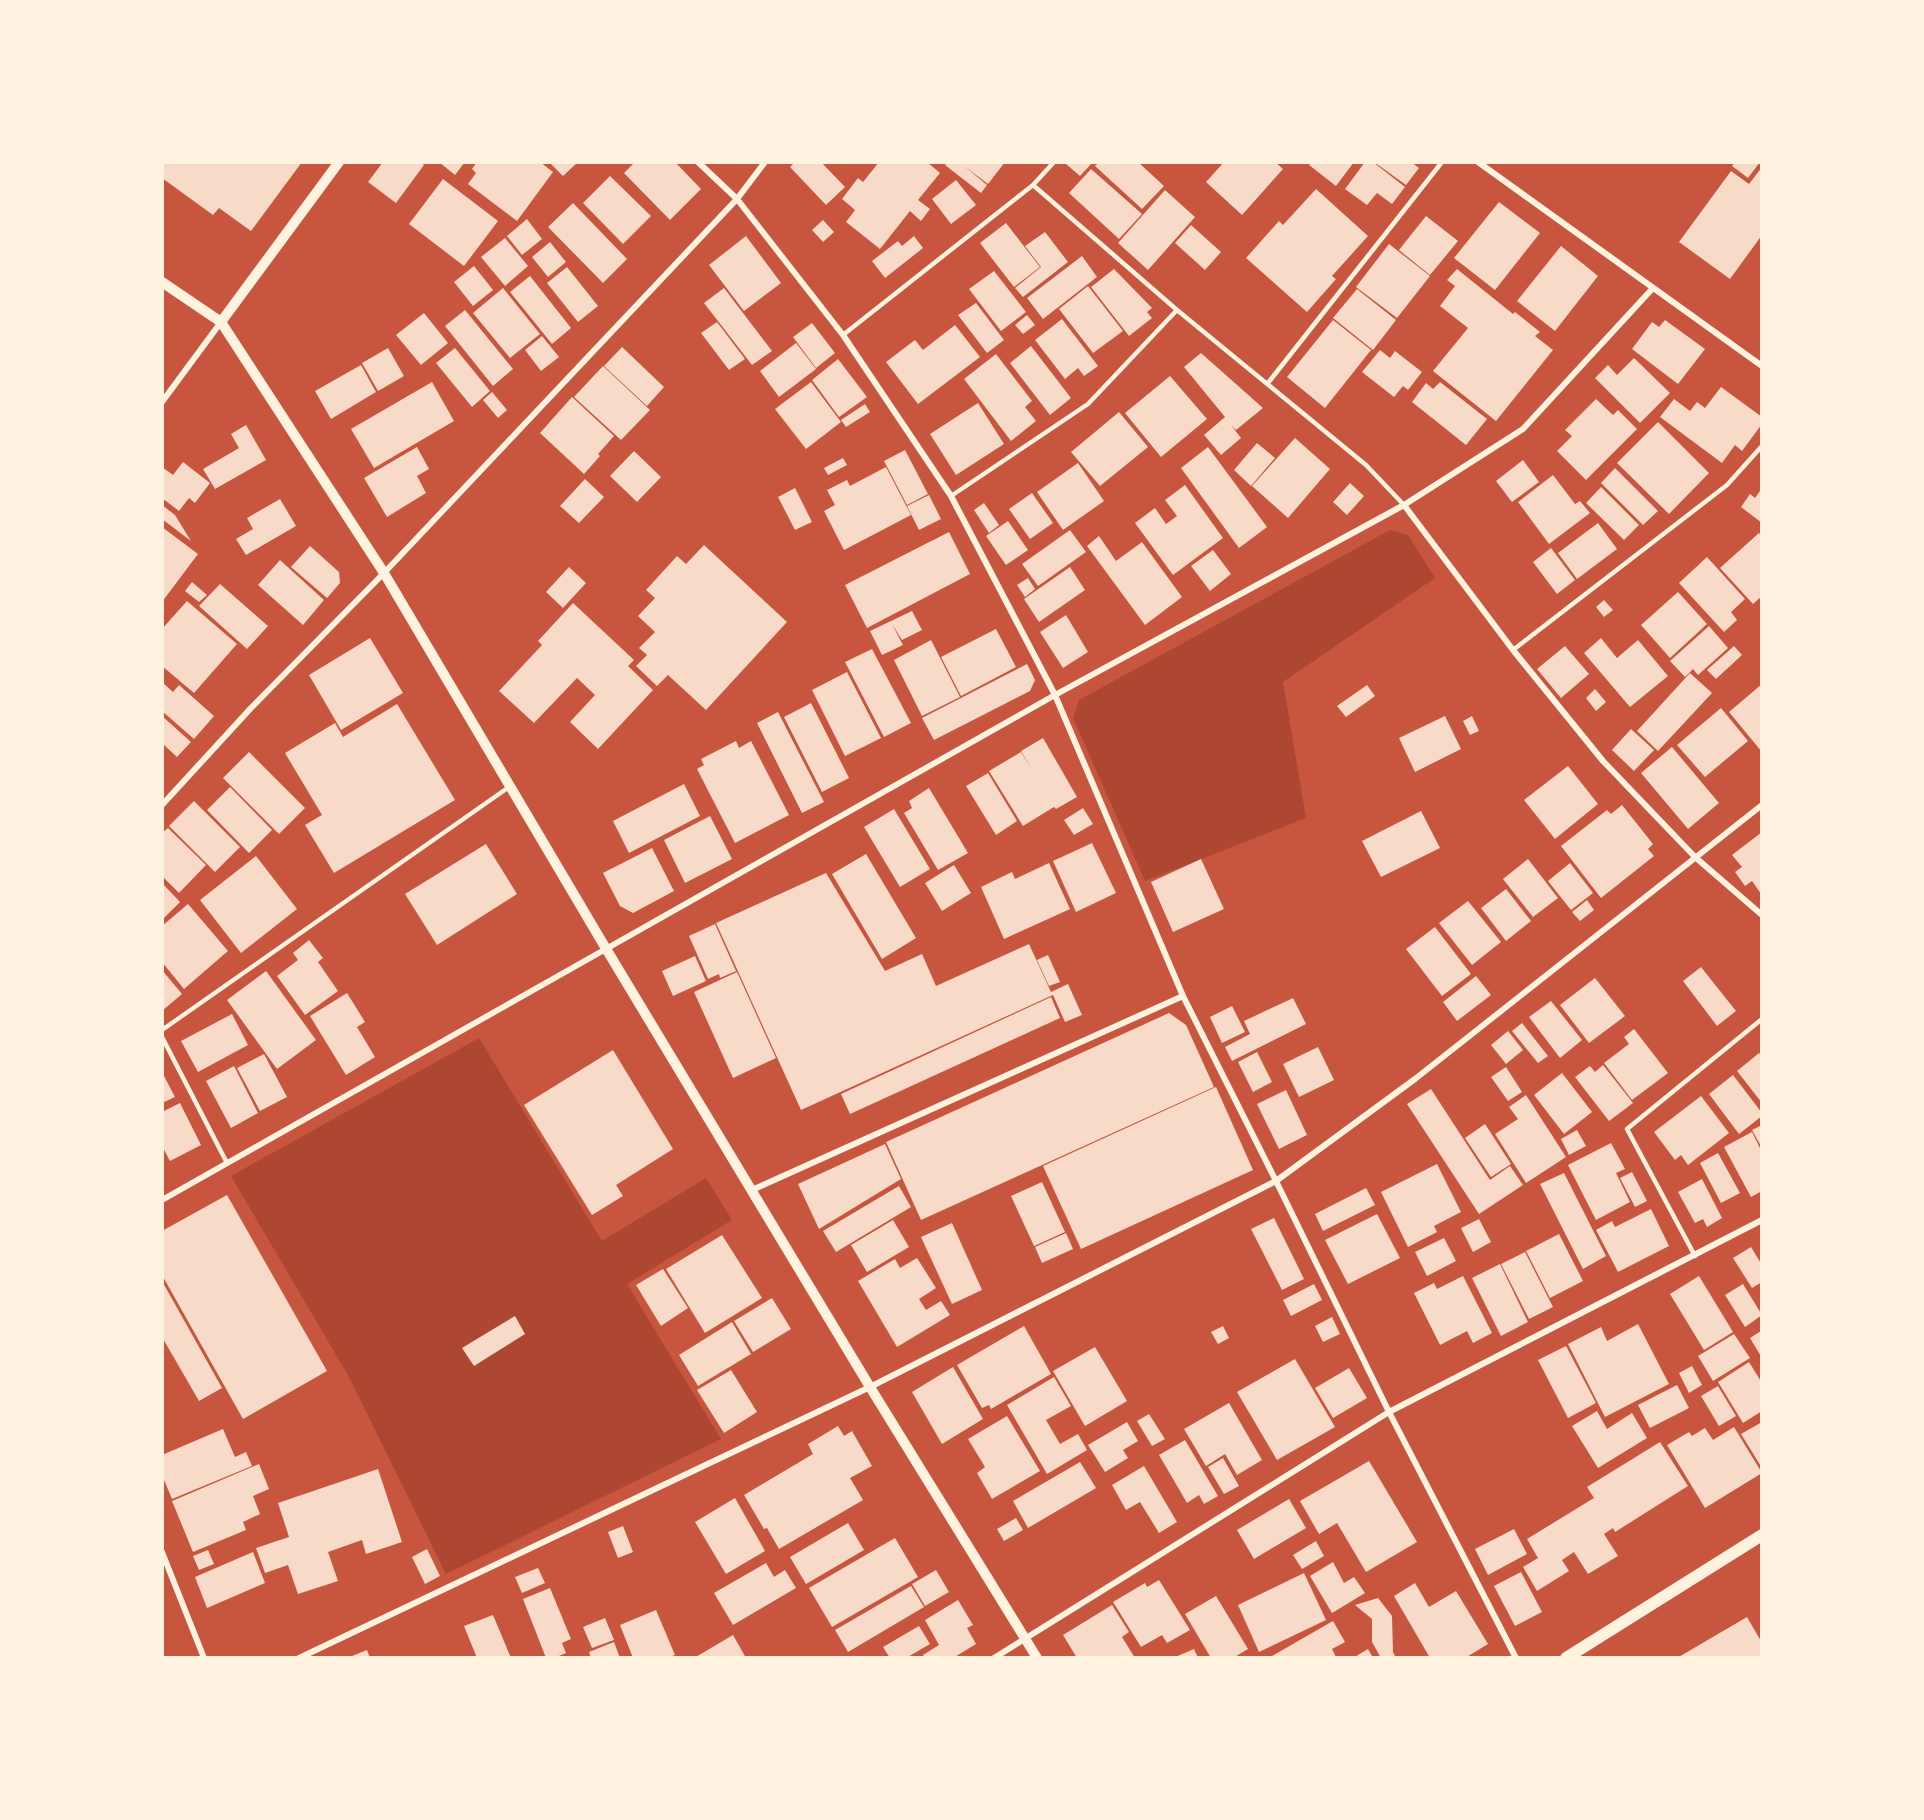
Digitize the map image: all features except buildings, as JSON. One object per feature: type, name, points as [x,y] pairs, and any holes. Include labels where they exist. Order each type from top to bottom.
[{"type":"main road","points":[[1566,1658],[1762,1535]]},
{"type":"street","points":[[162,402],[339,162]]},
{"type":"street","points":[[698,162],[737,199],[843,334],[951,496],[1055,695],[1183,996],[1389,1412],[1516,1658]]},
{"type":"street","points":[[162,806],[251,708],[384,573],[737,199],[765,162]]},
{"type":"street","points":[[1478,162],[1762,366]]},
{"type":"street","points":[[162,282],[221,322],[384,573],[605,947],[870,1387],[1037,1658]]},
{"type":"street","points":[[162,1200],[605,947],[1055,695],[1404,505],[1523,429],[1653,288]]},
{"type":"street","points":[[1404,505],[1513,650],[1603,761],[1695,857],[1762,915]]},
{"type":"street","points":[[299,1658],[870,1387],[1276,1181],[1415,1079],[1762,806]]},
{"type":"street","points":[[752,1190],[1183,996]]},
{"type":"street","points":[[994,1658],[1389,1412],[1762,1220]]},
{"type":"street","points":[[162,1552],[204,1658]]},
{"type":"lane","points":[[843,334],[1033,186],[1054,162]]},
{"type":"lane","points":[[1268,383],[1442,162]]},
{"type":"lane","points":[[1033,186],[1178,310],[1366,465],[1404,505]]},
{"type":"lane","points":[[951,496],[1088,404],[1178,310]]},
{"type":"lane","points":[[1513,650],[1727,485],[1762,446]]},
{"type":"lane","points":[[162,1030],[510,786]]},
{"type":"lane","points":[[1695,1256],[1627,1129],[1762,1019]]},
{"type":"lane","points":[[162,1037],[227,1163]]},
{"type":"shaded area","points":[[1390,530],[1408,535],[1435,578],[1283,682],[1306,818],[1145,881],[1073,718],[1079,700]]},
{"type":"shaded area","points":[[479,1038],[602,1241],[706,1178],[732,1220],[627,1284],[721,1439],[446,1574],[349,1377],[231,1176]]}]
